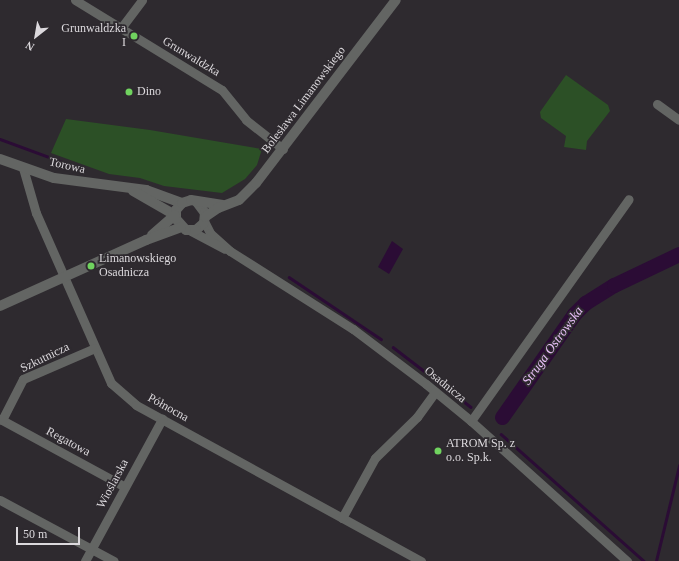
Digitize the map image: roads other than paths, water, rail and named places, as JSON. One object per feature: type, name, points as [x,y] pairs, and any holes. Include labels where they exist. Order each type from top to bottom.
[{"type":"street","name":"Grunwaldzka","points":[[75,0],[222,90],[250,124],[283,149]]},
{"type":"street","points":[[121,28],[142,0]]},
{"type":"street","name":"Bolesława Limanowskiego","points":[[205,219],[224,206],[240,200],[249,191],[283,149],[396,0]]},
{"type":"street","points":[[657,104],[679,120]]},
{"type":"street","name":"Torowa","points":[[0,159],[23,168],[69,182],[146,190],[182,203]]},
{"type":"street","name":"Północna","points":[[23,168],[36,213],[111,383],[136,405],[421,561]]},
{"type":"street","name":"Torowa","points":[[130,189],[175,215]]},
{"type":"street","points":[[471,421],[629,199]]},
{"type":"street","points":[[146,240],[175,215],[182,203],[196,201],[224,206]]},
{"type":"street","points":[[0,306],[64,279],[146,240],[186,229],[200,227],[205,219],[204,208],[196,201]]},
{"type":"street","points":[[175,215],[186,229]]},
{"type":"street","name":"Osadnicza","points":[[205,219],[210,233],[230,251],[353,329],[471,421],[627,561]]},
{"type":"street","name":"Osadnicza","points":[[186,229],[214,246],[230,251]]},
{"type":"street","name":"Szkutnicza","points":[[1,420],[23,379],[95,348]]},
{"type":"street","points":[[342,518],[375,458],[417,417],[435,392]]},
{"type":"street","name":"Wioślarska","points":[[85,561],[162,419]]},
{"type":"street","name":"Regatowa","points":[[1,420],[125,487]]},
{"type":"street","points":[[0,500],[114,561]]},
{"type":"waterway","points":[[0,139],[79,168]]},
{"type":"waterway","name":"Struga Ostrowska","points":[[502,417],[574,314],[585,303],[614,285],[679,254]]},
{"type":"waterway","points":[[289,277],[381,339]]},
{"type":"waterway","points":[[393,347],[471,407]]},
{"type":"waterway","points":[[501,434],[644,561]]},
{"type":"waterway","name":"Struga Ostrowska","points":[[656,561],[679,466]]},
{"type":"place","name":"Grunwaldzka I","points":[[134,36]]},
{"type":"place","name":"Dino","points":[[129,92]]},
{"type":"place","name":"Limanowskiego Osadnicza","points":[[91,266]]},
{"type":"place","name":"ATROM Sp. z o.o. Sp.k.","points":[[438,451]]}]
